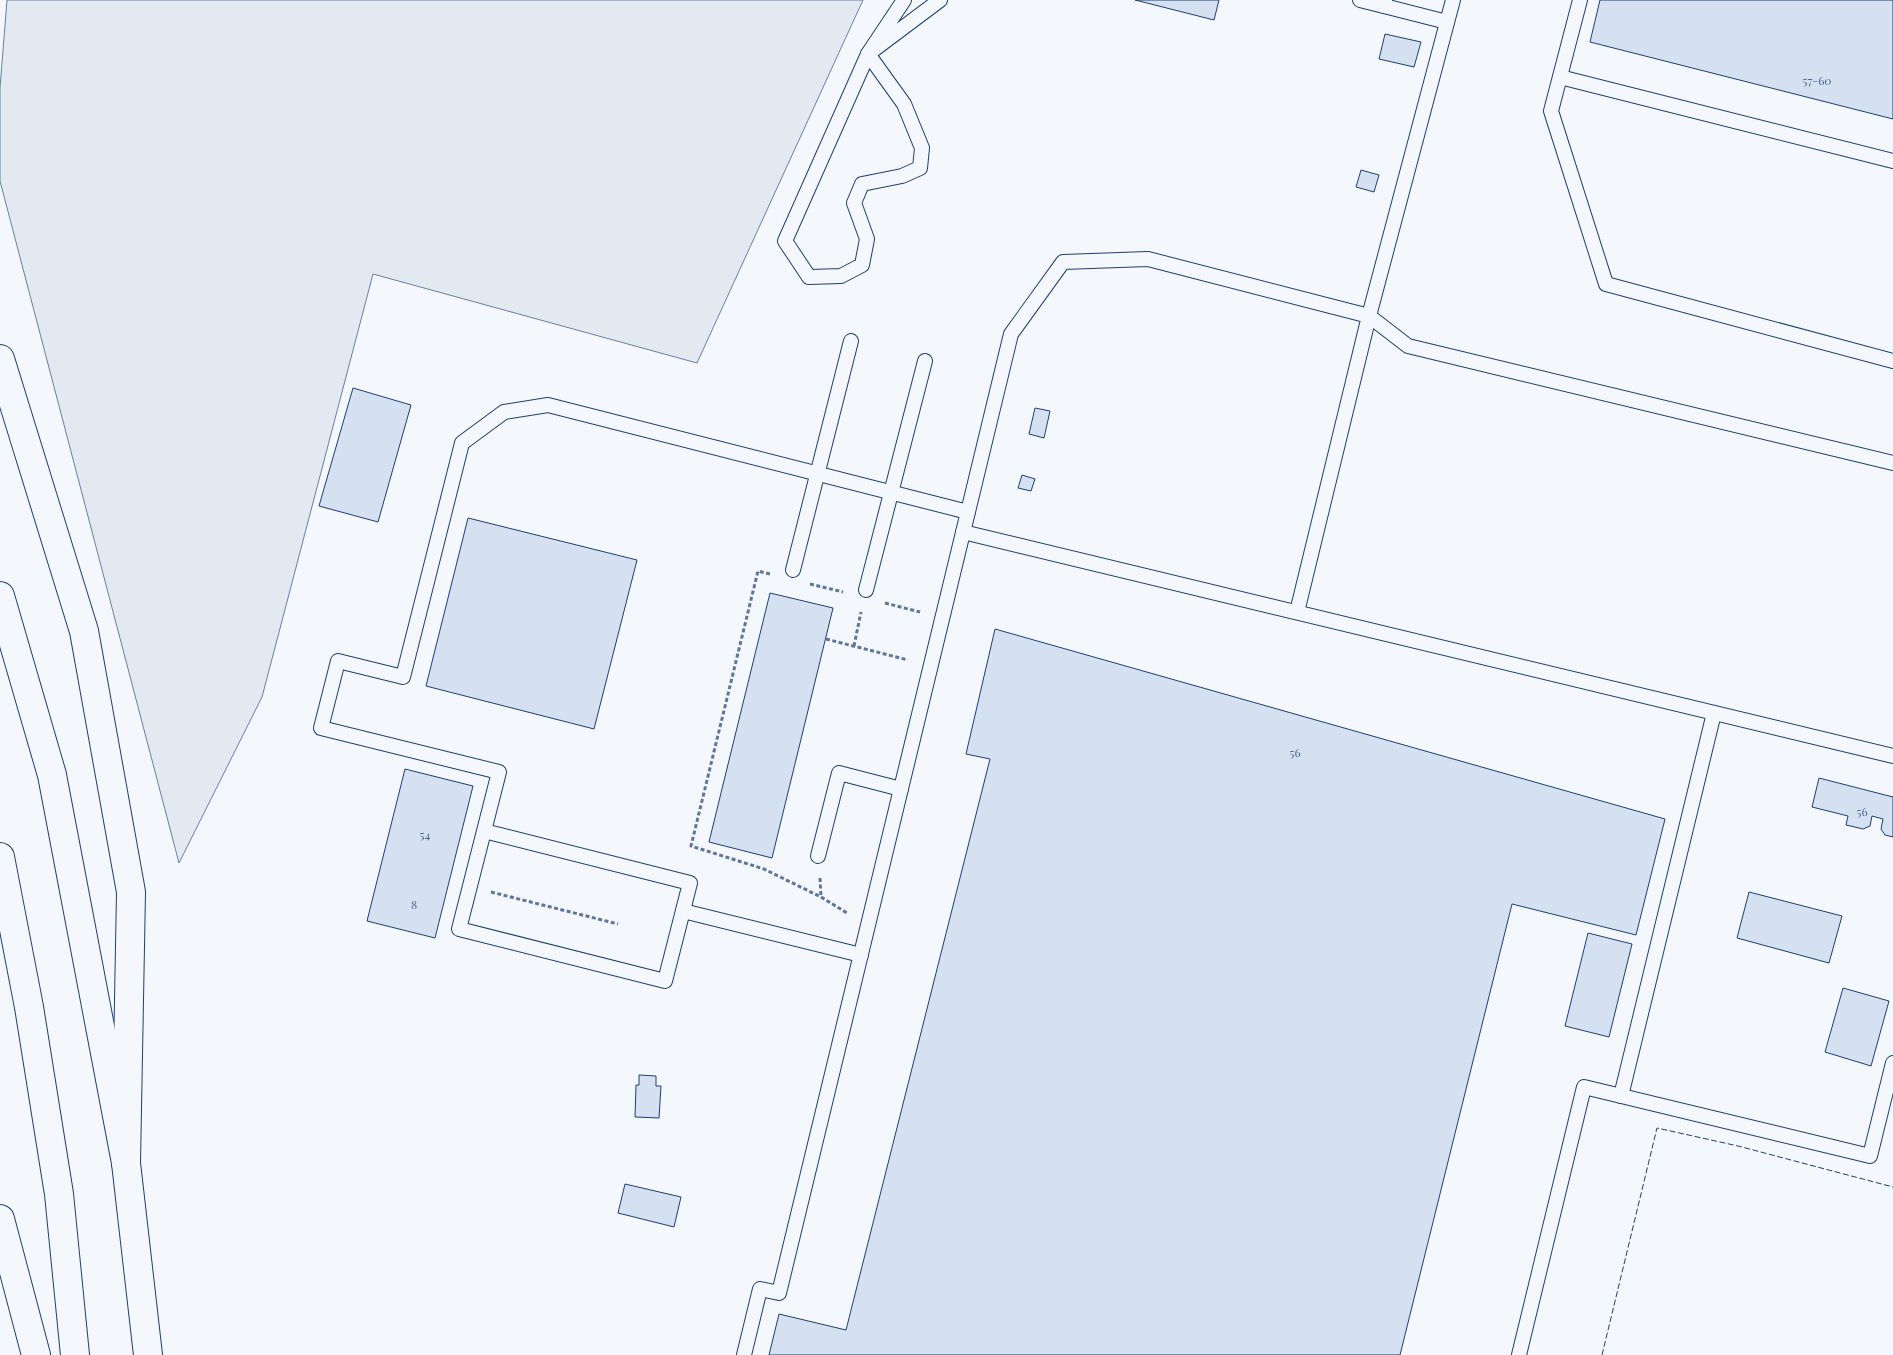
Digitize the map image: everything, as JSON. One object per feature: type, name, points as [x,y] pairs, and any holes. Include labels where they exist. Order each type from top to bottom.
[{"type":"highway","points":[[0,358],[84,631],[131,892],[126,1163]]},
{"type":"highway","points":[[0,596],[52,775],[126,1163],[148,1355]]},
{"type":"highway","points":[[0,857],[29,1007],[59,1194],[75,1355]]},
{"type":"highway","points":[[0,1220],[36,1355]]},
{"type":"lane","points":[[868,54],[904,104],[922,148],[920,168],[902,176],[862,184],[854,203],[867,238],[862,265],[841,276],[809,277],[785,241],[868,54],[904,0]]},
{"type":"lane","points":[[868,54],[940,0]]},
{"type":"lane","points":[[1360,0],[1384,3],[1447,22]]},
{"type":"lane","points":[[1297,612],[1369,316],[1453,0]]},
{"type":"lane","points":[[1580,0],[1551,111],[1606,284],[1893,361]]},
{"type":"lane","points":[[1560,77],[1893,161]]},
{"type":"lane","points":[[744,1355],[760,1289],[779,1293],[1011,334],[1062,262],[1148,259],[1369,316],[1408,346],[1893,463]]},
{"type":"lane","points":[[793,570],[851,341]]},
{"type":"lane","points":[[865,594],[924,361]]},
{"type":"lane","points":[[484,831],[690,882],[665,981],[459,929],[499,772],[321,728],[338,661],[403,677],[462,443],[504,412],[548,405],[968,512]]},
{"type":"lane","points":[[963,532],[1893,756]]},
{"type":"lane","points":[[1621,1096],[1714,713]]},
{"type":"lane","points":[[818,856],[839,773],[901,788]]},
{"type":"lane","points":[[683,911],[861,955]]},
{"type":"lane","points":[[1519,1355],[1584,1088],[1870,1156],[1893,1063]]},
{"type":"path","points":[[776,575],[758,571],[691,846],[764,869],[822,897],[868,927]]},
{"type":"path","points":[[802,582],[865,594],[943,618]]},
{"type":"path","points":[[854,646],[865,594]]},
{"type":"path","points":[[826,639],[931,665]]},
{"type":"path","points":[[470,887],[618,924]]},
{"type":"shaded area","points":[[7,0],[863,0],[697,363],[373,274],[262,697],[179,863],[0,181],[0,88]]},
{"type":"building","points":[[1135,0],[1219,0],[1214,20]]},
{"type":"building","points":[[1600,0],[1893,0],[1893,119],[1590,42]]},
{"type":"building","points":[[1385,34],[1421,42],[1414,67],[1379,59]]},
{"type":"building","points":[[1361,170],[1379,175],[1374,192],[1356,187]]},
{"type":"building","points":[[353,388],[411,405],[378,522],[319,506]]},
{"type":"building","points":[[1035,408],[1050,411],[1044,438],[1029,434]]},
{"type":"building","points":[[1022,475],[1035,479],[1031,491],[1018,488]]},
{"type":"building","points":[[468,518],[637,560],[594,729],[426,686]]},
{"type":"building","points":[[770,593],[833,608],[772,858],[709,842]]},
{"type":"building","points":[[995,629],[1665,819],[1636,935],[1512,904],[1400,1355],[769,1355],[779,1314],[846,1330],[990,759],[966,754]]},
{"type":"building","points":[[405,769],[473,786],[435,938],[367,921]]},
{"type":"building","points":[[1819,778],[1893,797],[1893,837],[1885,835],[1881,829],[1883,819],[1872,816],[1870,826],[1863,829],[1846,825],[1848,816],[1812,807]]},
{"type":"building","points":[[1749,892],[1842,916],[1829,963],[1737,938]]},
{"type":"building","points":[[1588,933],[1632,944],[1609,1037],[1565,1026]]},
{"type":"building","points":[[1843,988],[1889,1001],[1871,1066],[1825,1052]]},
{"type":"building","points":[[639,1075],[656,1076],[656,1086],[661,1086],[659,1118],[635,1117],[636,1085],[639,1085]]},
{"type":"building","points":[[625,1184],[681,1197],[674,1227],[618,1213]]},
{"type":"fence","points":[[1602,1355],[1657,1128],[1738,1146],[1893,1187]]}]
